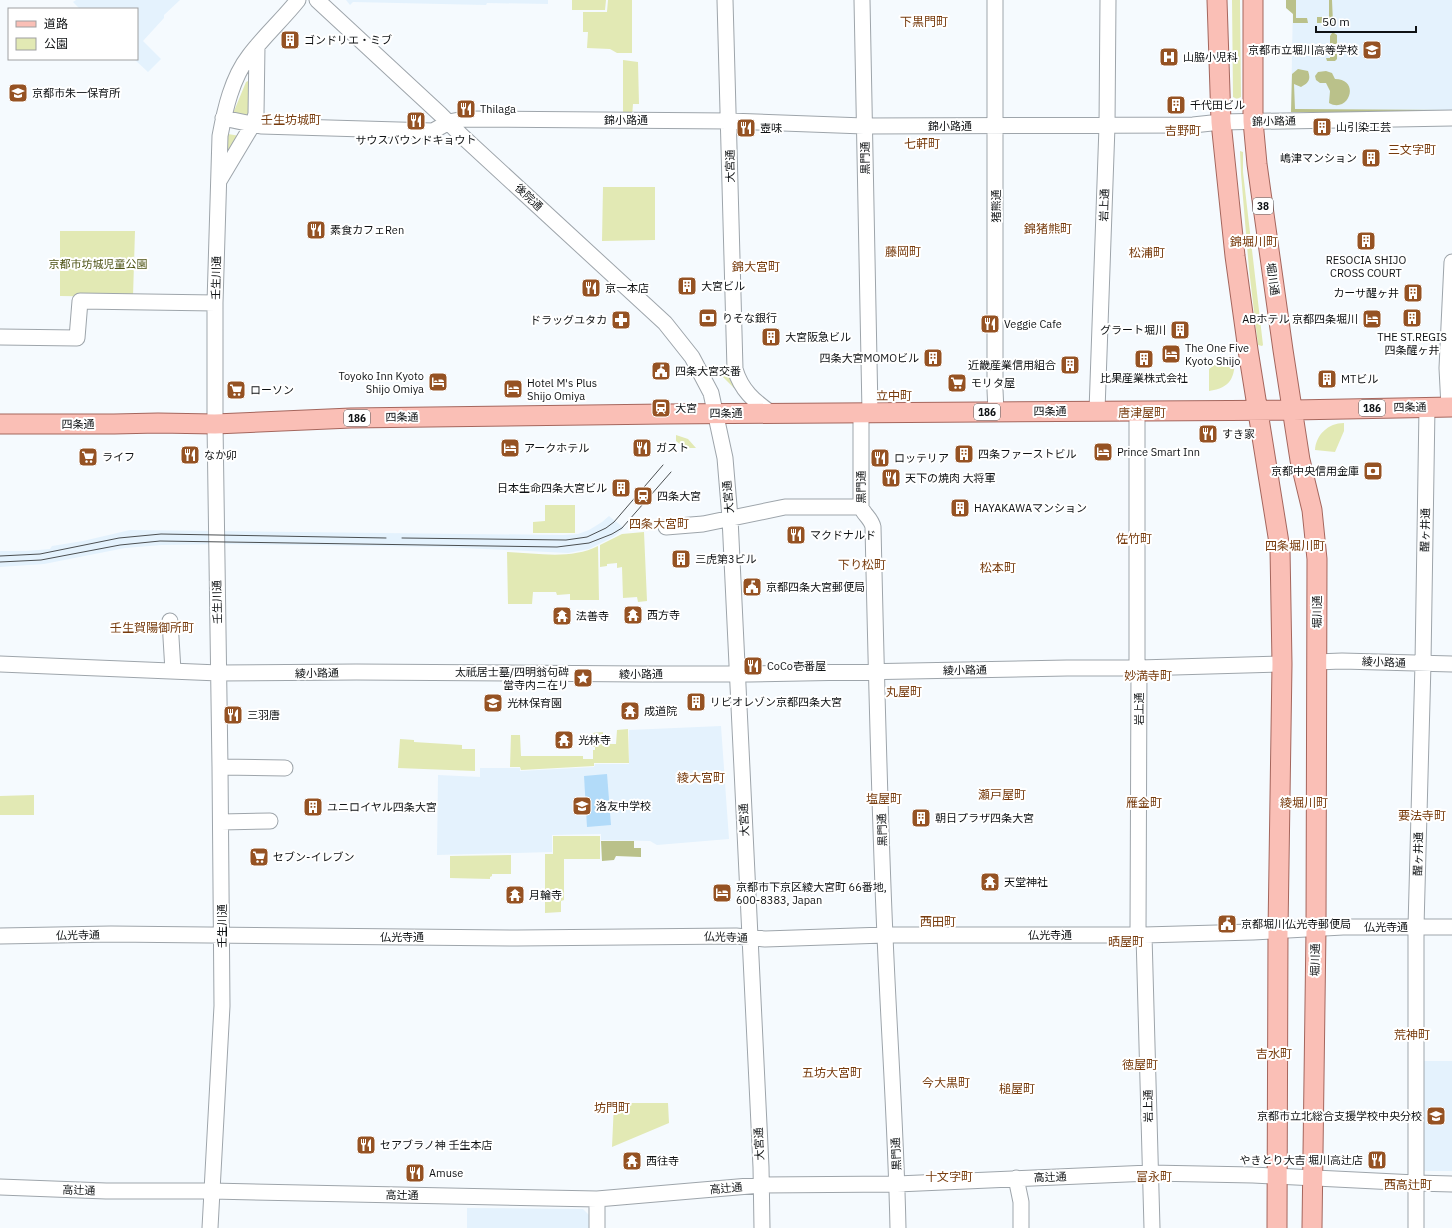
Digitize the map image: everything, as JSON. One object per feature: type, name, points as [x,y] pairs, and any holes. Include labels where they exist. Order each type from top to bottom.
[{"type":"main road","points":[[1217,0],[1221,122],[1235,256],[1248,350],[1259,410],[1280,549],[1282,664],[1278,931],[1277,1228]]},
{"type":"main road","name":"堀川通","points":[[1253,0],[1254,121],[1258,171],[1300,460],[1312,510],[1317,559],[1316,929],[1312,1228]]},
{"type":"main road","name":"四条通","points":[[0,424],[215,424],[351,418],[866,412],[1293,410],[1450,407]]},
{"type":"street","name":"壬生川通","points":[[210,1228],[222,1006],[221,822],[215,424],[215,303],[220,136],[225,110],[237,76],[248,57],[298,0]]},
{"type":"street","name":"後院通","points":[[317,0],[665,323],[692,357],[710,393],[715,414]]},
{"type":"street","name":"大宮通","points":[[725,0],[735,369],[742,385],[749,395],[771,413]]},
{"type":"street","name":"黒門通","points":[[862,0],[866,412],[861,507],[864,514],[872,522],[874,527],[876,672],[885,935],[898,1228]]},
{"type":"street","name":"猪熊通","points":[[995,0],[996,412]]},
{"type":"street","name":"岩上通","points":[[1097,411],[1107,126],[1108,0]]},
{"type":"street","points":[[218,182],[253,124],[256,114],[257,46]]},
{"type":"street","name":"錦小路通","points":[[223,118],[261,126],[433,131],[449,122],[464,119],[729,121],[864,126],[1107,126],[1193,125],[1254,121],[1452,118]]},
{"type":"street","points":[[1450,407],[1447,368],[1452,262]]},
{"type":"street","points":[[0,337],[77,338],[80,302],[215,303]]},
{"type":"street","name":"醒ヶ井通","points":[[1416,1228],[1416,927],[1423,663],[1427,407]]},
{"type":"street","name":"岩上通","points":[[1137,411],[1137,661],[1139,668],[1141,935],[1152,1228]]},
{"type":"street","name":"大宮通","points":[[715,414],[724,458],[730,518],[762,1228]]},
{"type":"street","points":[[666,527],[703,524],[785,507],[861,507]]},
{"type":"street","points":[[170,621],[173,671]]},
{"type":"street","name":"綾小路通","points":[[1316,662],[1342,661],[1452,664]]},
{"type":"street","name":"綾小路通","points":[[0,664],[219,673],[363,672],[737,674],[1139,668],[1282,664]]},
{"type":"street","points":[[220,767],[285,768]]},
{"type":"street","points":[[221,822],[270,821]]},
{"type":"street","name":"仏光寺通","points":[[0,936],[105,934],[517,938],[736,936],[765,939],[885,935],[1141,935],[1316,929],[1452,927]]},
{"type":"street","name":"高辻通","points":[[0,1187],[106,1191],[211,1191],[597,1199],[761,1185],[897,1184],[1016,1178],[1150,1174],[1278,1176],[1452,1184]]},
{"type":"street","points":[[1016,1178],[1021,1202],[1021,1228]]},
{"type":"street","points":[[597,1199],[597,1228]]},
{"type":"shaded area","points":[[76,0],[180,0],[164,15],[164,18],[143,41],[161,59],[148,72],[135,60],[138,60],[138,8],[79,8],[73,2]]},
{"type":"shaded area","points":[[346,0],[548,0],[548,4],[487,3],[486,5],[353,2],[350,5]]},
{"type":"shaded area","name":"京都市立堀川高等学校","points":[[1293,0],[1452,0],[1452,112],[1291,112]]},
{"type":"shaded area","points":[[609,516],[624,528],[615,536],[589,549],[568,553],[443,547],[226,544],[162,545],[125,548],[44,564],[0,567],[0,551],[50,549],[52,546],[83,541],[130,530],[563,535],[578,534],[589,530]]},
{"type":"shaded area","name":"洛友中学校","points":[[721,726],[729,839],[657,845],[650,841],[601,840],[601,834],[552,835],[552,852],[437,855],[438,775],[480,777],[480,768],[520,768],[520,771],[594,767],[595,764],[629,764],[629,730]]},
{"type":"shaded area","name":"京都市立北総合支援学校中央分校","points":[[1420,1061],[1452,1061],[1452,1171],[1420,1171]]},
{"type":"shaded area","points":[[467,1208],[583,1209],[594,1220],[594,1228],[467,1228]]},
{"type":"green space","points":[[572,0],[606,0],[605,10],[572,10]]},
{"type":"green space","points":[[608,0],[632,0],[632,53],[617,53],[610,49],[587,48],[588,32],[583,32],[583,12],[607,12]]},
{"type":"green space","points":[[1232,0],[1240,0],[1241,97],[1237,99],[1233,97]]},
{"type":"green space","points":[[1286,0],[1296,0],[1296,18],[1307,18],[1308,23],[1293,23],[1293,14],[1286,8]]},
{"type":"green space","points":[[1329,0],[1332,0],[1333,23],[1317,23],[1317,17],[1329,17]]},
{"type":"green space","points":[[1332,33],[1337,35],[1337,59],[1335,61],[1327,61],[1326,58],[1330,58],[1330,36]]},
{"type":"green space","points":[[623,60],[638,62],[639,104],[633,104],[632,117],[623,117]]},
{"type":"green space","points":[[1298,69],[1308,71],[1309,79],[1306,84],[1301,87],[1294,84],[1295,109],[1452,110],[1452,112],[1291,112],[1292,74]]},
{"type":"green space","points":[[1326,71],[1332,73],[1335,79],[1343,80],[1348,84],[1350,89],[1349,95],[1347,100],[1342,104],[1336,105],[1329,103],[1330,91],[1326,83],[1320,83],[1316,80],[1315,76],[1318,72]]},
{"type":"green space","points":[[246,82],[250,82],[249,116],[234,113]]},
{"type":"green space","points":[[228,134],[240,136],[230,155],[226,153]]},
{"type":"green space","points":[[1240,151],[1243,152],[1243,172],[1262,346],[1258,345],[1249,269]]},
{"type":"green space","points":[[603,187],[655,187],[655,240],[602,241]]},
{"type":"green space","name":"京都市坊城児童公園","points":[[60,231],[135,231],[133,297],[60,296]]},
{"type":"green space","points":[[1222,357],[1235,357],[1233,376],[1227,384],[1209,391],[1209,369],[1219,362]]},
{"type":"green space","points":[[721,375],[731,375],[737,388],[734,388]]},
{"type":"green space","points":[[1344,423],[1344,431],[1335,452],[1315,450],[1318,439],[1324,431],[1333,425]]},
{"type":"green space","points":[[676,435],[688,439],[696,448],[685,448],[676,441]]},
{"type":"green space","points":[[545,505],[575,505],[575,533],[533,533],[533,522],[545,521]]},
{"type":"green space","points":[[644,532],[647,601],[638,602],[637,597],[623,598],[622,567],[617,568],[617,563],[607,564],[607,566],[600,567],[600,545],[622,534]]},
{"type":"green space","points":[[598,546],[599,600],[570,600],[570,594],[557,595],[556,592],[533,592],[532,604],[508,604],[507,552],[553,555],[576,553]]},
{"type":"green space","points":[[628,729],[629,763],[594,763],[594,766],[521,770],[520,767],[510,767],[511,735],[520,735],[521,756],[583,756],[583,759],[593,759],[593,750],[595,750],[595,747],[591,747],[592,733],[603,732],[603,744],[616,744],[617,730]]},
{"type":"green space","points":[[400,739],[414,740],[414,742],[462,745],[462,749],[475,749],[475,771],[398,768]]},
{"type":"green space","points":[[34,795],[34,815],[0,815],[0,796]]},
{"type":"green space","points":[[553,836],[600,836],[600,859],[564,859],[564,900],[561,901],[561,912],[545,913],[545,854],[553,854]]},
{"type":"green space","points":[[601,841],[634,841],[634,848],[641,848],[641,857],[616,856],[614,860],[602,861]]},
{"type":"green space","points":[[511,855],[511,874],[492,874],[490,879],[450,878],[450,856]]},
{"type":"green space","points":[[614,1103],[668,1103],[669,1123],[612,1147]]},
{"type":"water","points":[[607,774],[611,825],[587,827],[584,776]]},
{"type":"tram line","points":[[402,538],[566,540],[587,537],[606,528],[614,522],[663,465]]},
{"type":"tram line","points":[[0,562],[41,560],[120,545],[160,541],[557,547],[589,543],[612,534],[622,528],[671,472]]},
{"type":"tram line","points":[[0,556],[40,554],[119,538],[161,534],[386,538]]},
{"type":"place","name":"ゴンドリエ・ミブ","points":[[290,40]]},
{"type":"place","name":"京都市立堀川高等学校","points":[[1372,50]]},
{"type":"place","name":"山脇小児科","points":[[1169,57]]},
{"type":"place","name":"京都市朱一保育所","points":[[18,93]]},
{"type":"place","name":"千代田ビル","points":[[1176,105]]},
{"type":"place","name":"Thilaga","points":[[466,109]]},
{"type":"place","name":"サウスバウンドキョウト","points":[[416,121]]},
{"type":"place","name":"山引染工芸","points":[[1322,127]]},
{"type":"place","name":"壺味","points":[[746,128]]},
{"type":"place","name":"嶋津マンション","points":[[1371,158]]},
{"type":"place","name":"素食カフェRen","points":[[316,230]]},
{"type":"place","name":"RESOCIA SHIJO CROSS COURT","points":[[1366,241]]},
{"type":"place","name":"大宮ビル","points":[[687,286]]},
{"type":"place","name":"京一本店","points":[[591,288]]},
{"type":"place","name":"カーサ醒ヶ井","points":[[1413,293]]},
{"type":"place","name":"りそな銀行","points":[[708,318]]},
{"type":"place","name":"THE ST.REGIS 四条醒ヶ井","points":[[1412,318]]},
{"type":"place","name":"ABホテル 京都四条堀川","points":[[1372,319]]},
{"type":"place","name":"ドラッグユタカ","points":[[621,320]]},
{"type":"place","name":"Veggie Cafe","points":[[990,324]]},
{"type":"place","name":"グラート堀川","points":[[1180,330]]},
{"type":"place","name":"大宮阪急ビル","points":[[771,337]]},
{"type":"place","name":"The One Five Kyoto Shijo","points":[[1171,354]]},
{"type":"place","name":"四条大宮MOMOビル","points":[[933,358]]},
{"type":"place","name":"比果産業株式会社","points":[[1144,359]]},
{"type":"place","name":"近畿産業信用組合","points":[[1070,365]]},
{"type":"place","name":"四条大宮交番","points":[[661,371]]},
{"type":"place","name":"MTビル","points":[[1327,379]]},
{"type":"place","name":"Toyoko Inn Kyoto Shijo Omiya","points":[[438,382]]},
{"type":"place","name":"モリタ屋","points":[[957,383]]},
{"type":"place","name":"Hotel M's Plus Shijo Omiya","points":[[513,389]]},
{"type":"place","name":"ローソン","points":[[236,390]]},
{"type":"place","name":"大宮","points":[[661,408]]},
{"type":"place","name":"すき家","points":[[1208,434]]},
{"type":"place","name":"アークホテル","points":[[510,448]]},
{"type":"place","name":"ガスト","points":[[642,448]]},
{"type":"place","name":"Prince Smart Inn","points":[[1103,452]]},
{"type":"place","name":"四条ファーストビル","points":[[964,454]]},
{"type":"place","name":"なか卯","points":[[190,455]]},
{"type":"place","name":"ライフ","points":[[88,457]]},
{"type":"place","name":"ロッテリア","points":[[880,458]]},
{"type":"place","name":"京都中央信用金庫","points":[[1373,471]]},
{"type":"place","name":"天下の焼肉 大将軍","points":[[891,478]]},
{"type":"place","name":"日本生命四条大宮ビル","points":[[621,488]]},
{"type":"place","name":"四条大宮","points":[[643,496]]},
{"type":"place","name":"HAYAKAWAマンション","points":[[960,508]]},
{"type":"place","name":"マクドナルド","points":[[796,535]]},
{"type":"place","name":"三虎第3ビル","points":[[681,559]]},
{"type":"place","name":"京都四条大宮郵便局","points":[[752,587]]},
{"type":"place","name":"西方寺","points":[[633,615]]},
{"type":"place","name":"法善寺","points":[[562,616]]},
{"type":"place","name":"CoCo壱番屋","points":[[753,666]]},
{"type":"place","name":"太祇居士墓/四明翁句碑 當寺内ニ在リ","points":[[583,678]]},
{"type":"place","name":"リビオレゾン京都四条大宮","points":[[696,702]]},
{"type":"place","name":"光林保育園","points":[[493,703]]},
{"type":"place","name":"成道院","points":[[630,711]]},
{"type":"place","name":"三羽唐","points":[[233,715]]},
{"type":"place","name":"光林寺","points":[[564,740]]},
{"type":"place","name":"洛友中学校","points":[[582,806]]},
{"type":"place","name":"ユニロイヤル四条大宮","points":[[313,807]]},
{"type":"place","name":"朝日プラザ四条大宮","points":[[921,818]]},
{"type":"place","name":"セブン-イレブン","points":[[259,857]]},
{"type":"place","name":"天堂神社","points":[[990,882]]},
{"type":"place","name":"京都市下京区綾大宮町 66番地, 600-8383, Japan","points":[[722,893]]},
{"type":"place","name":"月輪寺","points":[[515,895]]},
{"type":"place","name":"京都堀川仏光寺郵便局","points":[[1227,924]]},
{"type":"place","name":"京都市立北総合支援学校中央分校","points":[[1436,1116]]},
{"type":"place","name":"セアブラノ神 壬生本店","points":[[366,1145]]},
{"type":"place","name":"やきとり大吉 堀川高辻店","points":[[1377,1160]]},
{"type":"place","name":"西往寺","points":[[632,1161]]},
{"type":"place","name":"Amuse","points":[[415,1173]]},
{"type":"district","name":"下黒門町","points":[[924,22]]},
{"type":"district","name":"壬生坊城町","points":[[291,120]]},
{"type":"district","name":"吉野町","points":[[1183,131]]},
{"type":"district","name":"七軒町","points":[[922,144]]},
{"type":"district","name":"三文字町","points":[[1412,150]]},
{"type":"district","name":"錦猪熊町","points":[[1048,229]]},
{"type":"district","name":"錦堀川町","points":[[1254,242]]},
{"type":"district","name":"藤岡町","points":[[903,252]]},
{"type":"district","name":"松浦町","points":[[1147,253]]},
{"type":"district","name":"錦大宮町","points":[[756,267]]},
{"type":"district","name":"立中町","points":[[894,396]]},
{"type":"district","name":"唐津屋町","points":[[1142,413]]},
{"type":"district","name":"四条大宮町","points":[[659,524]]},
{"type":"district","name":"佐竹町","points":[[1134,539]]},
{"type":"district","name":"四条堀川町","points":[[1295,546]]},
{"type":"district","name":"下り松町","points":[[862,565]]},
{"type":"district","name":"松本町","points":[[998,568]]},
{"type":"district","name":"壬生賀陽御所町","points":[[152,628]]},
{"type":"district","name":"妙満寺町","points":[[1148,676]]},
{"type":"district","name":"丸屋町","points":[[904,692]]},
{"type":"district","name":"綾大宮町","points":[[701,778]]},
{"type":"district","name":"瀬戸屋町","points":[[1002,795]]},
{"type":"district","name":"塩屋町","points":[[884,799]]},
{"type":"district","name":"雁金町","points":[[1144,803]]},
{"type":"district","name":"綾堀川町","points":[[1304,803]]},
{"type":"district","name":"要法寺町","points":[[1422,816]]},
{"type":"district","name":"西田町","points":[[938,922]]},
{"type":"district","name":"晒屋町","points":[[1126,942]]},
{"type":"district","name":"荒神町","points":[[1412,1035]]},
{"type":"district","name":"吉水町","points":[[1274,1054]]},
{"type":"district","name":"徳屋町","points":[[1140,1065]]},
{"type":"district","name":"五坊大宮町","points":[[832,1073]]},
{"type":"district","name":"今大黒町","points":[[946,1083]]},
{"type":"district","name":"槌屋町","points":[[1017,1089]]},
{"type":"district","name":"坊門町","points":[[612,1108]]},
{"type":"district","name":"十文字町","points":[[949,1177]]},
{"type":"district","name":"富永町","points":[[1154,1177]]},
{"type":"district","name":"西高辻町","points":[[1408,1185]]}]
